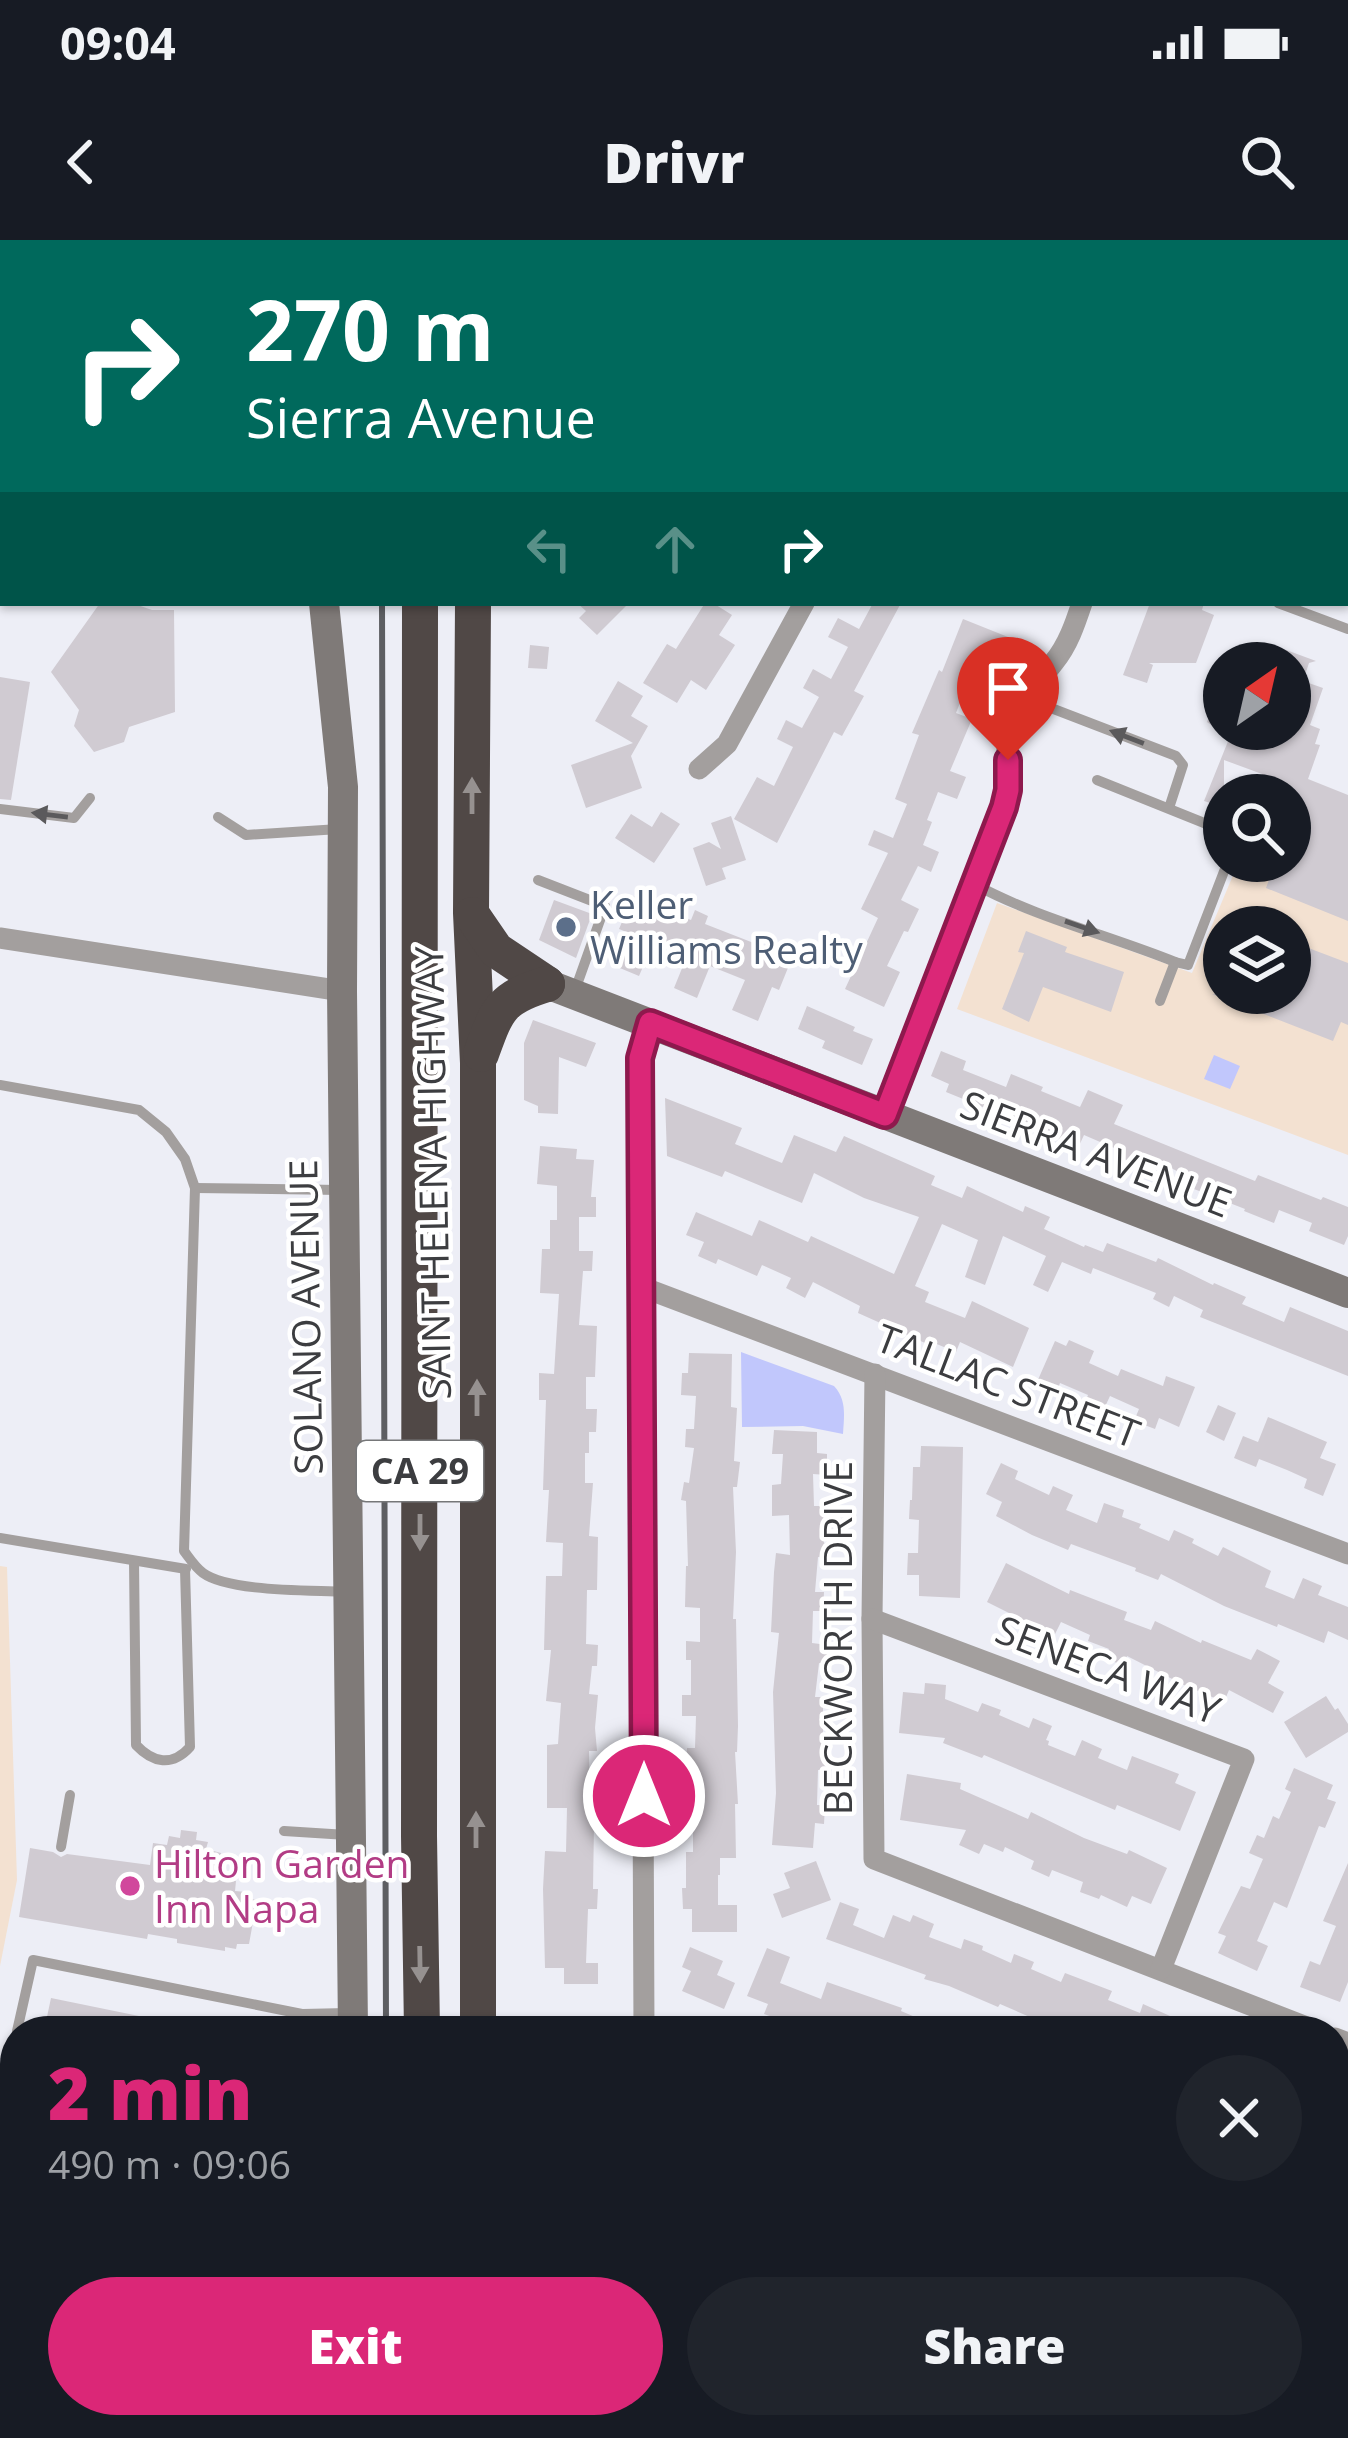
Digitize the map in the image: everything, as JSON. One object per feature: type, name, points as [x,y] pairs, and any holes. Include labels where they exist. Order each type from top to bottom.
[{"type":"highway","name":"SAINT HELENA HIGHWAY","points":[[420,606],[422,2016]]},
{"type":"highway","name":"SAINT HELENA HIGHWAY","points":[[473,606],[478,2016]]},
{"type":"highway","points":[[471,913],[496,950],[561,989]]},
{"type":"highway","points":[[478,1064],[499,1012],[519,993],[561,989]]},
{"type":"street","name":"SOLANO AVENUE","points":[[324,606],[343,787],[352,2016]]},
{"type":"street","points":[[699,769],[727,744],[796,606]]},
{"type":"street","points":[[885,1115],[1004,807],[1009,731],[1024,698],[1064,647],[1081,606]]},
{"type":"street","points":[[0,938],[342,991]]},
{"type":"street","name":"SIERRA AVENUE","points":[[561,989],[1348,1293]]},
{"type":"street","points":[[644,2016],[640,1058],[650,1023]]},
{"type":"street","name":"TALLAC STREET","points":[[642,1287],[1348,1554]]},
{"type":"street","name":"BECKWORTH DRIVE","points":[[875,1374],[874,1858],[1279,2016]]},
{"type":"street","name":"SENECA WAY","points":[[872,1619],[1244,1760],[1161,1969]]},
{"type":"lane","points":[[1286,606],[1348,629]]},
{"type":"lane","points":[[1024,698],[1176,756],[1183,765],[1169,808]]},
{"type":"lane","points":[[1096,780],[1203,822]]},
{"type":"lane","points":[[0,809],[74,818],[90,798]]},
{"type":"lane","points":[[218,817],[246,835],[343,829]]},
{"type":"lane","points":[[538,880],[605,906],[561,989]]},
{"type":"lane","points":[[974,884],[1009,901],[1188,964],[1220,882]]},
{"type":"lane","points":[[1160,1001],[1174,962]]},
{"type":"lane","points":[[0,1085],[139,1110],[166,1132],[184,1159],[195,1188],[184,1551],[200,1572]]},
{"type":"lane","points":[[195,1188],[344,1190]]},
{"type":"lane","points":[[0,1538],[200,1572],[244,1585],[348,1593]]},
{"type":"lane","points":[[134,1561],[136,1745],[157,1760],[177,1759],[190,1747],[184,1569]]},
{"type":"lane","points":[[62,1846],[70,1795]]},
{"type":"lane","points":[[284,1831],[350,1835]]},
{"type":"lane","points":[[20,2016],[33,1960],[314,2016]]},
{"type":"shaded area","points":[[1311,864],[1348,868],[1348,1155],[957,1009],[997,903],[1192,973],[1203,947],[1203,1014],[1311,1014],[1311,906],[1220,906],[1230,882],[1311,882]]},
{"type":"shaded area","points":[[1214,1055],[1240,1066],[1230,1089],[1204,1079]]},
{"type":"shaded area","points":[[741,1352],[834,1386],[843,1403],[843,1434],[803,1426],[742,1427]]},
{"type":"shaded area","points":[[0,1566],[7,1567],[17,1880],[0,1966]]},
{"type":"building","points":[[98,606],[174,610],[175,712],[129,727],[124,742],[94,752],[74,726],[79,710],[51,672]]},
{"type":"building","points":[[580,606],[626,606],[597,635],[579,618],[586,611]]},
{"type":"building","points":[[703,606],[718,606],[732,615],[719,635],[735,645],[706,690],[691,680],[677,703],[643,683],[667,644],[676,649]]},
{"type":"building","points":[[871,606],[899,606],[854,691],[864,696],[842,736],[834,732],[777,843],[734,819],[757,777],[774,786],[793,747],[777,739],[786,720],[802,728],[819,697],[803,688],[813,669],[831,679],[848,647],[828,637],[838,618],[859,629]]},
{"type":"building","points":[[1149,606],[1203,606],[1202,610],[1214,615],[1196,663],[1149,663],[1153,665],[1147,683],[1123,675]]},
{"type":"building","points":[[963,619],[1008,637],[999,659],[980,651],[956,713],[972,719],[950,771],[966,777],[957,799],[938,792],[927,820],[932,822],[923,845],[939,852],[931,872],[918,866],[901,900],[919,909],[887,966],[900,972],[884,1007],[845,989],[878,918],[861,909],[888,853],[868,845],[874,830],[893,838],[907,804],[895,799],[919,735],[912,733]]},
{"type":"building","points":[[530,645],[549,647],[547,669],[528,668]]},
{"type":"building","points":[[0,677],[30,682],[11,800],[0,799]]},
{"type":"building","points":[[618,681],[643,696],[631,716],[648,726],[631,756],[642,788],[586,808],[571,765],[633,743],[595,721]]},
{"type":"building","points":[[1311,684],[1323,688],[1311,722]]},
{"type":"building","points":[[1311,725],[1320,729],[1310,774],[1262,774],[1224,760],[1224,774],[1215,774],[1225,750],[1311,750]]},
{"type":"building","points":[[1311,780],[1348,795],[1348,921],[1266,888],[1268,882],[1311,882]]},
{"type":"building","points":[[661,812],[680,824],[654,863],[615,838],[631,814],[652,827]]},
{"type":"building","points":[[731,816],[746,860],[722,868],[726,879],[706,886],[693,848],[709,842],[721,849],[711,823]]},
{"type":"building","points":[[633,896],[691,920],[695,910],[708,916],[705,924],[792,958],[779,990],[772,987],[758,1021],[732,1010],[745,980],[710,966],[697,998],[674,988],[687,956],[654,941],[639,976],[615,966],[629,933],[619,929]]},
{"type":"building","name":"Keller Williams Realty","points":[[554,900],[592,914],[576,958],[539,940]]},
{"type":"building","points":[[1026,931],[1067,947],[1065,952],[1124,972],[1111,1012],[1043,987],[1029,1022],[1002,1009],[1024,953],[1018,952]]},
{"type":"building","points":[[1311,949],[1348,963],[1348,1025],[1341,1022],[1333,1041],[1263,1014],[1311,1014]]},
{"type":"building","points":[[807,1006],[873,1039],[862,1065],[822,1048],[825,1041],[798,1029]]},
{"type":"building","points":[[533,1020],[596,1043],[586,1067],[559,1057],[558,1114],[538,1113],[538,1106],[524,1100],[524,1043]]},
{"type":"building","points":[[941,1051],[966,1061],[963,1070],[1006,1087],[1011,1074],[1080,1107],[1088,1090],[1123,1105],[1114,1124],[1255,1181],[1258,1175],[1348,1207],[1344,1245],[1309,1231],[1312,1223],[1279,1210],[1274,1223],[1194,1189],[1198,1181],[1156,1161],[1152,1171],[1084,1135],[1078,1148],[946,1092],[949,1084],[931,1076]]},
{"type":"building","points":[[665,1098],[742,1128],[735,1144],[782,1163],[794,1135],[836,1152],[844,1136],[935,1176],[931,1185],[962,1198],[967,1186],[1023,1212],[1025,1206],[1050,1217],[1044,1229],[1084,1247],[1103,1252],[1107,1243],[1156,1262],[1158,1258],[1246,1297],[1242,1304],[1284,1322],[1290,1307],[1348,1331],[1348,1376],[1200,1317],[1203,1310],[1174,1296],[1169,1307],[1153,1299],[1156,1293],[1093,1268],[1091,1274],[1062,1262],[1048,1292],[1033,1285],[1046,1256],[1003,1236],[985,1285],[965,1277],[978,1240],[942,1224],[915,1286],[929,1292],[925,1302],[965,1318],[972,1301],[1029,1328],[1013,1367],[960,1342],[956,1352],[925,1343],[858,1313],[860,1306],[813,1282],[805,1298],[786,1288],[791,1278],[762,1265],[757,1276],[718,1259],[716,1264],[698,1256],[704,1242],[686,1235],[696,1212],[752,1236],[759,1220],[808,1242],[811,1236],[894,1274],[919,1217],[864,1198],[814,1173],[802,1203],[725,1171],[722,1177],[667,1156]]},
{"type":"building","points":[[540,1146],[577,1149],[576,1159],[594,1160],[591,1197],[596,1197],[596,1217],[579,1217],[579,1251],[593,1251],[592,1271],[583,1271],[579,1325],[597,1326],[595,1377],[586,1377],[586,1409],[597,1409],[596,1432],[589,1432],[585,1483],[593,1483],[589,1536],[598,1537],[597,1590],[587,1590],[586,1644],[598,1645],[589,1694],[598,1695],[597,1751],[589,1751],[590,1802],[598,1802],[593,1889],[598,1889],[597,1909],[588,1909],[586,1963],[598,1963],[598,1984],[564,1984],[564,1968],[545,1968],[545,1851],[566,1852],[567,1808],[547,1808],[547,1745],[558,1744],[561,1703],[546,1701],[551,1650],[544,1650],[546,1576],[562,1576],[563,1543],[546,1542],[546,1400],[539,1400],[539,1373],[554,1374],[559,1294],[540,1293],[542,1249],[550,1249],[550,1220],[557,1220],[557,1186],[537,1184]]},
{"type":"building","points":[[1069,1340],[1094,1351],[1089,1363],[1118,1376],[1121,1369],[1163,1386],[1166,1376],[1195,1387],[1179,1427],[1159,1418],[1155,1429],[1134,1421],[1139,1409],[1110,1396],[1103,1411],[1085,1403],[1088,1395],[1060,1383],[1057,1391],[1037,1382],[1055,1341],[1066,1346]]},
{"type":"building","points":[[689,1353],[732,1354],[731,1407],[737,1408],[734,1461],[740,1462],[737,1487],[733,1487],[736,1858],[720,1858],[718,1905],[737,1905],[737,1932],[692,1932],[692,1909],[683,1909],[693,1822],[683,1823],[682,1801],[692,1801],[690,1768],[686,1768],[687,1748],[695,1748],[696,1716],[682,1716],[682,1695],[691,1695],[686,1641],[700,1642],[700,1608],[685,1607],[686,1501],[681,1500],[684,1482],[689,1483],[694,1448],[685,1447],[686,1429],[694,1429],[696,1396],[681,1395]]},
{"type":"building","points":[[1218,1405],[1236,1413],[1224,1441],[1206,1432]]},
{"type":"building","points":[[1268,1417],[1327,1442],[1320,1458],[1336,1464],[1323,1496],[1304,1488],[1307,1479],[1287,1470],[1259,1459],[1256,1467],[1234,1458],[1243,1436],[1258,1442]]},
{"type":"building","points":[[774,1430],[817,1432],[817,1453],[827,1454],[827,1475],[813,1474],[814,1506],[823,1506],[827,1543],[826,1558],[818,1557],[815,1592],[824,1592],[823,1611],[813,1611],[812,1643],[828,1645],[826,1664],[819,1663],[815,1697],[823,1697],[823,1750],[828,1750],[828,1770],[818,1770],[817,1805],[825,1805],[824,1824],[815,1823],[813,1848],[772,1845],[776,1793],[773,1692],[779,1633],[771,1632],[774,1572],[776,1553],[790,1555],[789,1515],[772,1516],[772,1485],[781,1484],[783,1454],[772,1454]]},
{"type":"building","points":[[921,1446],[963,1447],[960,1598],[919,1596],[919,1575],[907,1575],[908,1553],[918,1553],[919,1520],[909,1519],[913,1467],[920,1467]]},
{"type":"building","points":[[1001,1463],[1018,1471],[1015,1479],[1049,1495],[1053,1486],[1073,1495],[1066,1510],[1097,1523],[1104,1503],[1124,1510],[1122,1517],[1169,1541],[1174,1530],[1218,1556],[1223,1547],[1271,1571],[1265,1587],[1294,1599],[1303,1578],[1322,1586],[1318,1595],[1348,1607],[1348,1640],[1328,1631],[1324,1643],[1224,1606],[1161,1574],[1158,1580],[1071,1544],[1068,1550],[1032,1535],[996,1516],[1002,1502],[986,1494]]},
{"type":"building","points":[[1006,1563],[1069,1594],[1070,1590],[1127,1612],[1124,1620],[1151,1630],[1155,1621],[1251,1660],[1257,1649],[1280,1661],[1268,1683],[1284,1692],[1273,1713],[1229,1690],[1224,1702],[1127,1656],[1124,1666],[1105,1658],[1109,1649],[1061,1622],[1054,1636],[1028,1624],[1025,1629],[1006,1620],[1009,1613],[987,1602]]},
{"type":"building","points":[[925,1683],[946,1685],[945,1699],[978,1712],[982,1703],[1029,1728],[1033,1718],[1052,1726],[1048,1745],[1075,1756],[1082,1740],[1102,1749],[1098,1758],[1127,1770],[1132,1756],[1179,1774],[1175,1783],[1196,1792],[1180,1831],[943,1743],[945,1738],[899,1733],[903,1692],[924,1694]]},
{"type":"building","points":[[1326,1696],[1348,1724],[1348,1732],[1306,1758],[1284,1722]]},
{"type":"building","points":[[1294,1768],[1333,1785],[1327,1799],[1336,1802],[1325,1828],[1319,1826],[1287,1908],[1274,1902],[1257,1941],[1268,1946],[1257,1971],[1218,1953],[1226,1936],[1218,1933],[1241,1886],[1250,1889],[1263,1859],[1249,1853],[1257,1835],[1264,1838],[1273,1816],[1279,1819],[1291,1792],[1285,1789]]},
{"type":"building","points":[[907,1774],[961,1783],[960,1789],[1028,1819],[1031,1812],[1084,1838],[1127,1854],[1129,1850],[1167,1868],[1151,1904],[1132,1896],[1127,1907],[1101,1895],[1099,1899],[1080,1892],[1083,1882],[1052,1870],[1049,1877],[1031,1869],[1034,1861],[1005,1847],[1003,1852],[984,1844],[979,1854],[959,1845],[966,1830],[900,1820]]},
{"type":"building","name":"Hilton Garden Inn Napa","points":[[181,1830],[197,1832],[196,1840],[208,1842],[206,1849],[221,1853],[217,1878],[236,1881],[235,1891],[257,1900],[249,1944],[225,1947],[225,1951],[148,1934],[147,1939],[19,1917],[30,1848],[61,1857],[150,1865],[153,1843],[167,1845],[169,1836],[180,1838]]},
{"type":"building","points":[[816,1861],[831,1900],[782,1918],[773,1894],[790,1888],[784,1873]]},
{"type":"building","points":[[1348,1863],[1348,1982],[1340,2002],[1300,1987],[1310,1961],[1320,1965],[1336,1926],[1323,1921]]},
{"type":"building","points":[[840,1902],[859,1909],[853,1925],[884,1938],[893,1915],[910,1922],[913,1915],[934,1924],[929,1937],[961,1949],[964,1939],[1011,1963],[1014,1954],[1034,1962],[1031,1969],[1061,1982],[1065,1973],[1112,1991],[1108,2000],[1140,2013],[1143,2004],[1170,2016],[1028,2016],[826,1939]]},
{"type":"building","points":[[690,1947],[723,1961],[717,1975],[735,1983],[724,2009],[682,1991],[691,1971],[682,1967]]},
{"type":"building","points":[[767,1948],[790,1957],[780,1983],[821,1999],[827,1982],[913,2016],[769,2016],[764,2014],[768,2004],[747,1996]]},
{"type":"building","points":[[51,1998],[139,2016],[47,2016]]},
{"type":"railway","points":[[382,606],[386,2016]]},
{"type":"place","name":"Keller Williams Realty","points":[[566,927]]},
{"type":"place","name":"Hilton Garden Inn Napa","points":[[130,1886]]},
{"type":"route","points":[[644,1796],[640,1058],[650,1023],[885,1115],[1004,807],[1008,760]]}]
